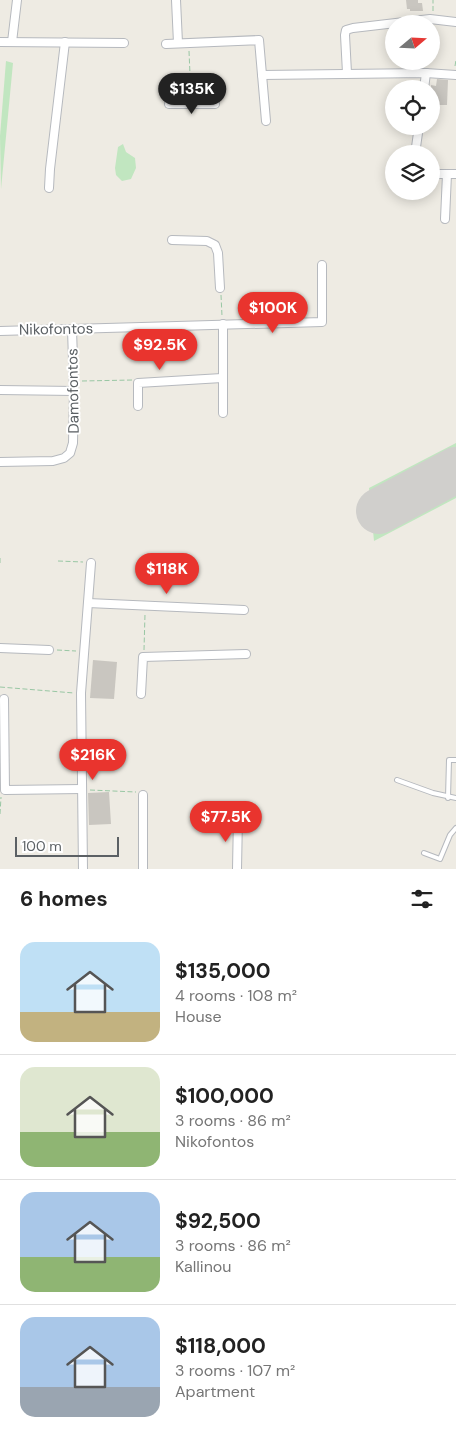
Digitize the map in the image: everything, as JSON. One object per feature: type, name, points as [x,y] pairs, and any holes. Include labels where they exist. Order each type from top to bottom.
[{"type":"street","points":[[12,42],[17,0]]},
{"type":"street","points":[[176,0],[178,43]]},
{"type":"street","points":[[440,20],[456,22]]},
{"type":"street","points":[[347,74],[346,30],[385,24]]},
{"type":"street","points":[[166,44],[260,40],[266,121]]},
{"type":"street","points":[[0,42],[124,43]]},
{"type":"street","points":[[50,188],[50,169],[65,42]]},
{"type":"street","points":[[425,80],[426,73]]},
{"type":"street","points":[[262,74],[426,73],[456,75]]},
{"type":"street","points":[[169,104],[215,104]]},
{"type":"street","points":[[440,174],[456,174]]},
{"type":"street","points":[[445,219],[447,174]]},
{"type":"street","points":[[172,240],[207,241],[215,245],[218,253],[220,288]]},
{"type":"street","name":"Nikofontos","points":[[0,331],[322,322],[322,265]]},
{"type":"street","points":[[223,324],[223,413]]},
{"type":"street","name":"Damofontos","points":[[0,462],[53,461],[64,458],[70,453],[73,443],[74,391],[72,329]]},
{"type":"street","points":[[138,406],[138,384],[222,378]]},
{"type":"street","points":[[0,390],[74,391]]},
{"type":"street","points":[[83,869],[81,693],[91,563]]},
{"type":"street","points":[[88,603],[244,610]]},
{"type":"street","points":[[0,648],[49,650]]},
{"type":"street","points":[[141,694],[144,658],[246,654]]},
{"type":"street","points":[[4,699],[5,790],[82,789]]},
{"type":"street","points":[[143,795],[143,869]]},
{"type":"street","points":[[237,869],[238,817]]},
{"type":"lane","points":[[448,798],[449,760],[456,760]]},
{"type":"lane","points":[[397,780],[448,798],[456,798]]},
{"type":"lane","points":[[424,853],[440,859],[450,835],[456,828]]},
{"type":"path","points":[[433,0],[433,15]]},
{"type":"path","points":[[189,42],[191,104]]},
{"type":"path","points":[[220,288],[223,324]]},
{"type":"path","points":[[73,382],[134,380],[138,384]]},
{"type":"path","points":[[0,558],[0,563]]},
{"type":"path","points":[[58,561],[91,563]]},
{"type":"path","points":[[144,658],[145,606]]},
{"type":"path","points":[[49,650],[84,651]]},
{"type":"path","points":[[0,687],[81,693]]},
{"type":"path","points":[[82,789],[136,792],[143,795]]},
{"type":"path","points":[[0,814],[1,794],[5,790]]},
{"type":"green space","points":[[6,61],[13,63],[1,189],[0,136]]},
{"type":"green space","points":[[123,144],[126,152],[135,158],[136,168],[131,179],[122,181],[116,175],[115,168],[118,147]]},
{"type":"green space","points":[[456,443],[456,457],[372,501],[375,527],[456,485],[456,498],[374,541],[369,488]]},
{"type":"building","points":[[406,0],[418,0],[418,3],[422,3],[423,11],[410,11],[410,9],[407,9]]},
{"type":"building","points":[[437,79],[448,80],[447,105],[440,105],[440,80]]},
{"type":"building","points":[[93,660],[117,662],[114,699],[90,698]]},
{"type":"building","points":[[109,792],[111,824],[89,825],[88,793]]},
{"type":"runway","points":[[379,511],[456,470]]}]
